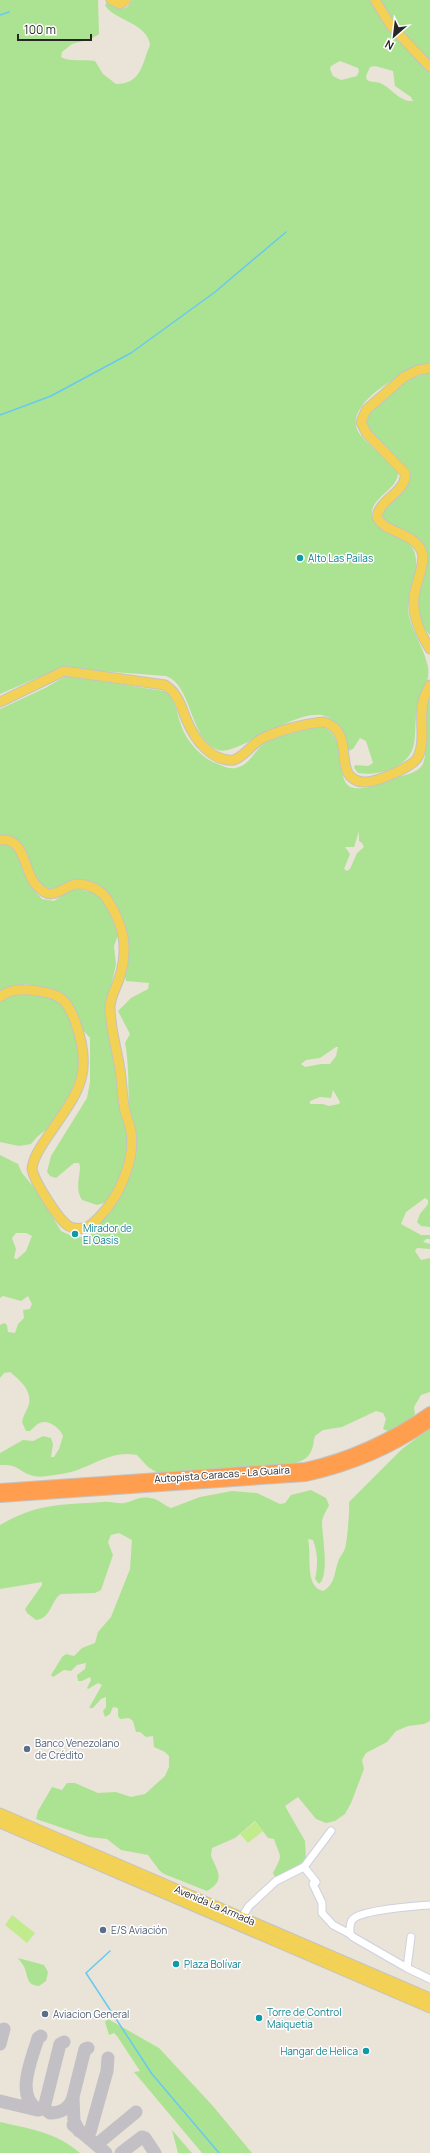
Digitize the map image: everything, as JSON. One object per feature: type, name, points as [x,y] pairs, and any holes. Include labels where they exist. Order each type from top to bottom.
[{"type":"highway","name":"Autopista Caracas - La Guaira","points":[[0,1489],[305,1468],[339,1460],[369,1448],[430,1412]]},
{"type":"highway","name":"Autopista Caracas - La Guaira","points":[[0,1497],[306,1476],[341,1467],[373,1456],[430,1422]]},
{"type":"main road","points":[[111,0],[117,4],[126,0]]},
{"type":"main road","points":[[375,0],[391,26],[430,67]]},
{"type":"main road","points":[[430,368],[418,370],[404,376],[366,410],[361,422],[367,434],[405,473],[403,483],[379,510],[377,517],[382,524],[411,539],[422,552],[422,560],[414,604],[420,631],[430,649]]},
{"type":"main road","points":[[0,702],[64,672],[165,685],[177,696],[187,722],[197,738],[207,750],[216,756],[234,760],[244,755],[256,743],[269,736],[324,722],[334,728],[342,740],[349,775],[356,781],[364,782],[405,768],[415,761],[421,743],[423,700],[430,686]]},
{"type":"main road","points":[[0,840],[10,840],[18,846],[32,880],[48,893],[58,894],[75,884],[90,886],[102,892],[109,901],[124,934],[124,954],[121,971],[110,1007],[121,1071],[124,1106],[131,1130],[131,1151],[128,1164],[114,1198],[97,1220],[85,1228],[70,1226],[60,1219],[35,1180],[32,1169],[41,1147],[75,1097],[80,1084],[83,1049],[74,1018],[65,1001],[56,995],[19,990],[9,991],[0,997]]},
{"type":"main road","name":"Avenida La Armada","points":[[0,1813],[430,1998]]},
{"type":"main road","name":"Avenida La Armada","points":[[0,1823],[430,2008]]},
{"type":"street","points":[[242,1917],[249,1906],[276,1881],[304,1867],[331,1831]]},
{"type":"street","points":[[304,1867],[316,1882],[313,1884],[322,1903],[322,1913],[333,1924],[407,1968],[430,1979]]},
{"type":"street","points":[[350,1934],[352,1920],[355,1917],[392,1909],[430,1905]]},
{"type":"street","points":[[407,1968],[411,1937]]},
{"type":"green space","points":[[0,0],[98,0],[99,34],[91,39],[72,44],[62,52],[61,57],[64,59],[95,61],[103,74],[116,84],[125,83],[136,76],[143,65],[150,45],[148,38],[143,31],[114,14],[105,5],[107,3],[121,9],[127,7],[132,0],[371,0],[381,19],[430,72],[430,363],[407,372],[380,389],[368,399],[359,411],[356,422],[359,433],[363,438],[390,462],[398,473],[394,484],[379,499],[372,510],[372,516],[375,523],[386,532],[407,542],[412,547],[415,554],[416,568],[408,608],[411,623],[426,660],[428,678],[418,705],[412,750],[408,757],[391,769],[375,773],[358,773],[354,768],[355,765],[368,766],[373,763],[366,741],[360,738],[353,749],[348,751],[342,735],[333,721],[322,715],[308,716],[292,721],[241,745],[228,750],[218,750],[209,744],[201,735],[181,690],[175,682],[166,676],[60,668],[0,694]],"holes":[[[340,61],[358,68],[359,71],[357,76],[341,80],[333,76],[330,69],[331,66]],[[375,66],[393,71],[395,86],[411,97],[413,101],[408,101],[400,97],[380,83],[367,80],[366,76],[370,67]]]},
{"type":"green space","points":[[378,0],[430,0],[430,62],[393,22]]},
{"type":"green space","points":[[430,372],[430,635],[421,623],[417,611],[416,599],[422,564],[422,543],[413,535],[391,525],[381,518],[387,505],[403,490],[407,484],[410,478],[410,471],[365,427],[365,418],[378,403],[402,384]]},
{"type":"green space","points":[[66,676],[164,691],[173,701],[182,729],[194,748],[212,761],[231,768],[244,765],[265,742],[270,739],[321,726],[333,735],[339,747],[342,772],[345,782],[353,788],[367,787],[408,774],[420,768],[423,764],[425,756],[426,712],[430,695],[430,1227],[421,1226],[417,1222],[420,1214],[428,1204],[428,1200],[425,1198],[406,1212],[401,1224],[421,1235],[430,1235],[430,1239],[426,1239],[423,1242],[430,1244],[430,1249],[417,1248],[415,1251],[421,1260],[430,1258],[430,1392],[421,1395],[414,1407],[415,1414],[410,1420],[390,1432],[383,1429],[386,1419],[383,1413],[376,1411],[342,1427],[323,1430],[315,1436],[313,1447],[305,1459],[286,1464],[187,1472],[156,1472],[148,1467],[137,1455],[127,1454],[108,1457],[71,1472],[40,1477],[34,1476],[12,1466],[0,1465],[0,1453],[23,1440],[33,1441],[43,1436],[51,1438],[53,1444],[51,1457],[54,1457],[59,1449],[63,1436],[57,1428],[47,1422],[36,1425],[30,1431],[26,1431],[22,1422],[29,1402],[28,1391],[10,1372],[4,1373],[0,1378],[0,1325],[4,1323],[7,1325],[8,1332],[15,1333],[18,1324],[24,1318],[23,1310],[30,1309],[32,1304],[28,1296],[21,1301],[3,1296],[0,1298],[0,1155],[18,1164],[22,1173],[37,1191],[61,1231],[76,1238],[89,1236],[117,1199],[129,1178],[133,1167],[135,1144],[129,1105],[128,1066],[125,1043],[130,1034],[118,1011],[131,998],[148,989],[149,983],[126,981],[125,969],[129,942],[122,918],[114,901],[106,890],[98,886],[90,885],[63,889],[47,887],[39,882],[34,875],[23,846],[18,841],[11,838],[0,837],[0,709],[45,688]],"holes":[[[359,831],[359,841],[364,847],[357,853],[350,869],[347,871],[344,869],[350,854],[345,847],[354,847]],[[336,1047],[338,1047],[336,1056],[330,1064],[305,1067],[301,1064],[306,1060],[320,1058]],[[333,1090],[340,1102],[339,1104],[329,1106],[323,1104],[310,1104],[310,1101],[320,1097],[331,1098]],[[16,1233],[26,1233],[32,1236],[26,1251],[17,1259],[14,1258],[16,1249],[12,1238]]]},
{"type":"green space","points":[[0,844],[13,848],[17,852],[28,882],[42,899],[54,901],[71,890],[78,889],[97,894],[107,905],[118,935],[114,946],[116,964],[107,1006],[129,1142],[125,1164],[111,1197],[104,1203],[97,1205],[82,1200],[79,1195],[79,1163],[74,1163],[56,1178],[50,1176],[47,1172],[51,1156],[87,1098],[90,1082],[90,1038],[82,1029],[71,1003],[61,992],[26,984],[11,987],[0,992]]},
{"type":"green space","points":[[27,993],[59,1001],[64,1007],[80,1044],[79,1067],[72,1094],[48,1128],[31,1144],[19,1146],[0,1142],[0,1002],[8,995]]},
{"type":"green space","points":[[430,1428],[430,1721],[424,1724],[408,1726],[396,1731],[387,1742],[366,1753],[362,1760],[364,1769],[351,1803],[345,1814],[335,1821],[326,1823],[316,1819],[298,1797],[285,1806],[305,1841],[306,1860],[276,1879],[273,1873],[279,1862],[280,1856],[274,1839],[268,1838],[255,1821],[235,1838],[212,1848],[211,1855],[219,1878],[213,1887],[207,1891],[164,1874],[159,1870],[148,1855],[121,1850],[107,1839],[89,1837],[36,1819],[38,1811],[52,1787],[62,1790],[67,1783],[75,1783],[98,1793],[116,1792],[131,1797],[145,1794],[165,1776],[169,1767],[169,1756],[165,1752],[154,1747],[153,1736],[146,1737],[140,1732],[136,1732],[133,1721],[129,1718],[120,1719],[118,1716],[118,1708],[113,1707],[110,1714],[105,1717],[103,1711],[106,1707],[106,1697],[101,1699],[93,1708],[89,1708],[102,1685],[98,1683],[88,1689],[87,1688],[91,1680],[90,1677],[82,1681],[78,1681],[77,1675],[85,1669],[86,1663],[77,1665],[71,1671],[64,1670],[53,1677],[51,1675],[62,1657],[66,1654],[74,1656],[82,1648],[95,1643],[98,1632],[111,1617],[130,1569],[132,1540],[119,1533],[111,1535],[108,1542],[113,1555],[101,1590],[95,1593],[61,1594],[55,1600],[48,1613],[41,1619],[36,1620],[27,1613],[25,1609],[42,1585],[42,1582],[0,1589],[0,1525],[26,1513],[50,1506],[106,1502],[124,1503],[138,1498],[146,1498],[156,1500],[171,1508],[200,1497],[232,1491],[257,1493],[280,1504],[285,1503],[291,1495],[311,1490],[326,1498],[329,1505],[322,1520],[325,1564],[322,1580],[319,1584],[315,1579],[317,1560],[315,1545],[313,1540],[308,1539],[311,1577],[317,1588],[323,1591],[332,1582],[339,1560],[344,1552],[347,1540],[349,1502],[402,1449]]},
{"type":"green space","points":[[255,1822],[263,1831],[248,1843],[240,1834]]},
{"type":"green space","points":[[12,1915],[35,1933],[27,1943],[5,1925]]},
{"type":"green space","points":[[18,1958],[44,1965],[48,1972],[46,1981],[39,1986],[30,1983],[24,1966]]},
{"type":"green space","points":[[108,2019],[159,2048],[212,2105],[252,2153],[202,2153],[134,2072],[140,2071],[117,2036],[114,2033],[109,2035],[105,2022]]},
{"type":"green space","points":[[0,2122],[42,2132],[62,2140],[80,2153],[0,2153]]},
{"type":"green space","points":[[172,2130],[192,2153],[178,2153]]},
{"type":"waterway","points":[[0,15],[9,12],[0,15]]},
{"type":"waterway","points":[[0,415],[51,396],[131,353],[215,292],[286,232]]},
{"type":"waterway","points":[[110,1951],[86,1973],[152,2074],[219,2153]]},
{"type":"taxiway","points":[[0,2044],[4,2029]]},
{"type":"taxiway","points":[[41,2036],[38,2038],[29,2067],[26,2087],[27,2096],[32,2104],[39,2110],[44,2108],[50,2113],[58,2112],[67,2107],[72,2101],[73,2097],[74,2121],[79,2131]]},
{"type":"taxiway","points":[[44,2108],[60,2044],[64,2042]]},
{"type":"taxiway","points":[[73,2097],[85,2049],[88,2048]]},
{"type":"taxiway","points":[[90,2132],[107,2071],[108,2058]]},
{"type":"taxiway","points":[[0,2101],[37,2110]]},
{"type":"taxiway","points":[[101,2141],[136,2112]]},
{"type":"taxiway","points":[[73,2125],[106,2153]]},
{"type":"taxiway","points":[[121,2153],[142,2137],[145,2138],[155,2153]]},
{"type":"place","name":"Alto Las Pailas","points":[[300,558]]},
{"type":"place","name":"Mirador de El Oasis","points":[[75,1234]]},
{"type":"place","name":"Banco Venezolano de Crédito","points":[[27,1749]]},
{"type":"place","name":"E/S Aviación","points":[[103,1930]]},
{"type":"place","name":"Plaza Bolívar","points":[[176,1964]]},
{"type":"place","name":"Aviacion General","points":[[45,2014]]},
{"type":"place","name":"Torre de Control Maiquetia","points":[[259,2018]]},
{"type":"place","name":"Hangar de Helica","points":[[366,2051]]}]
